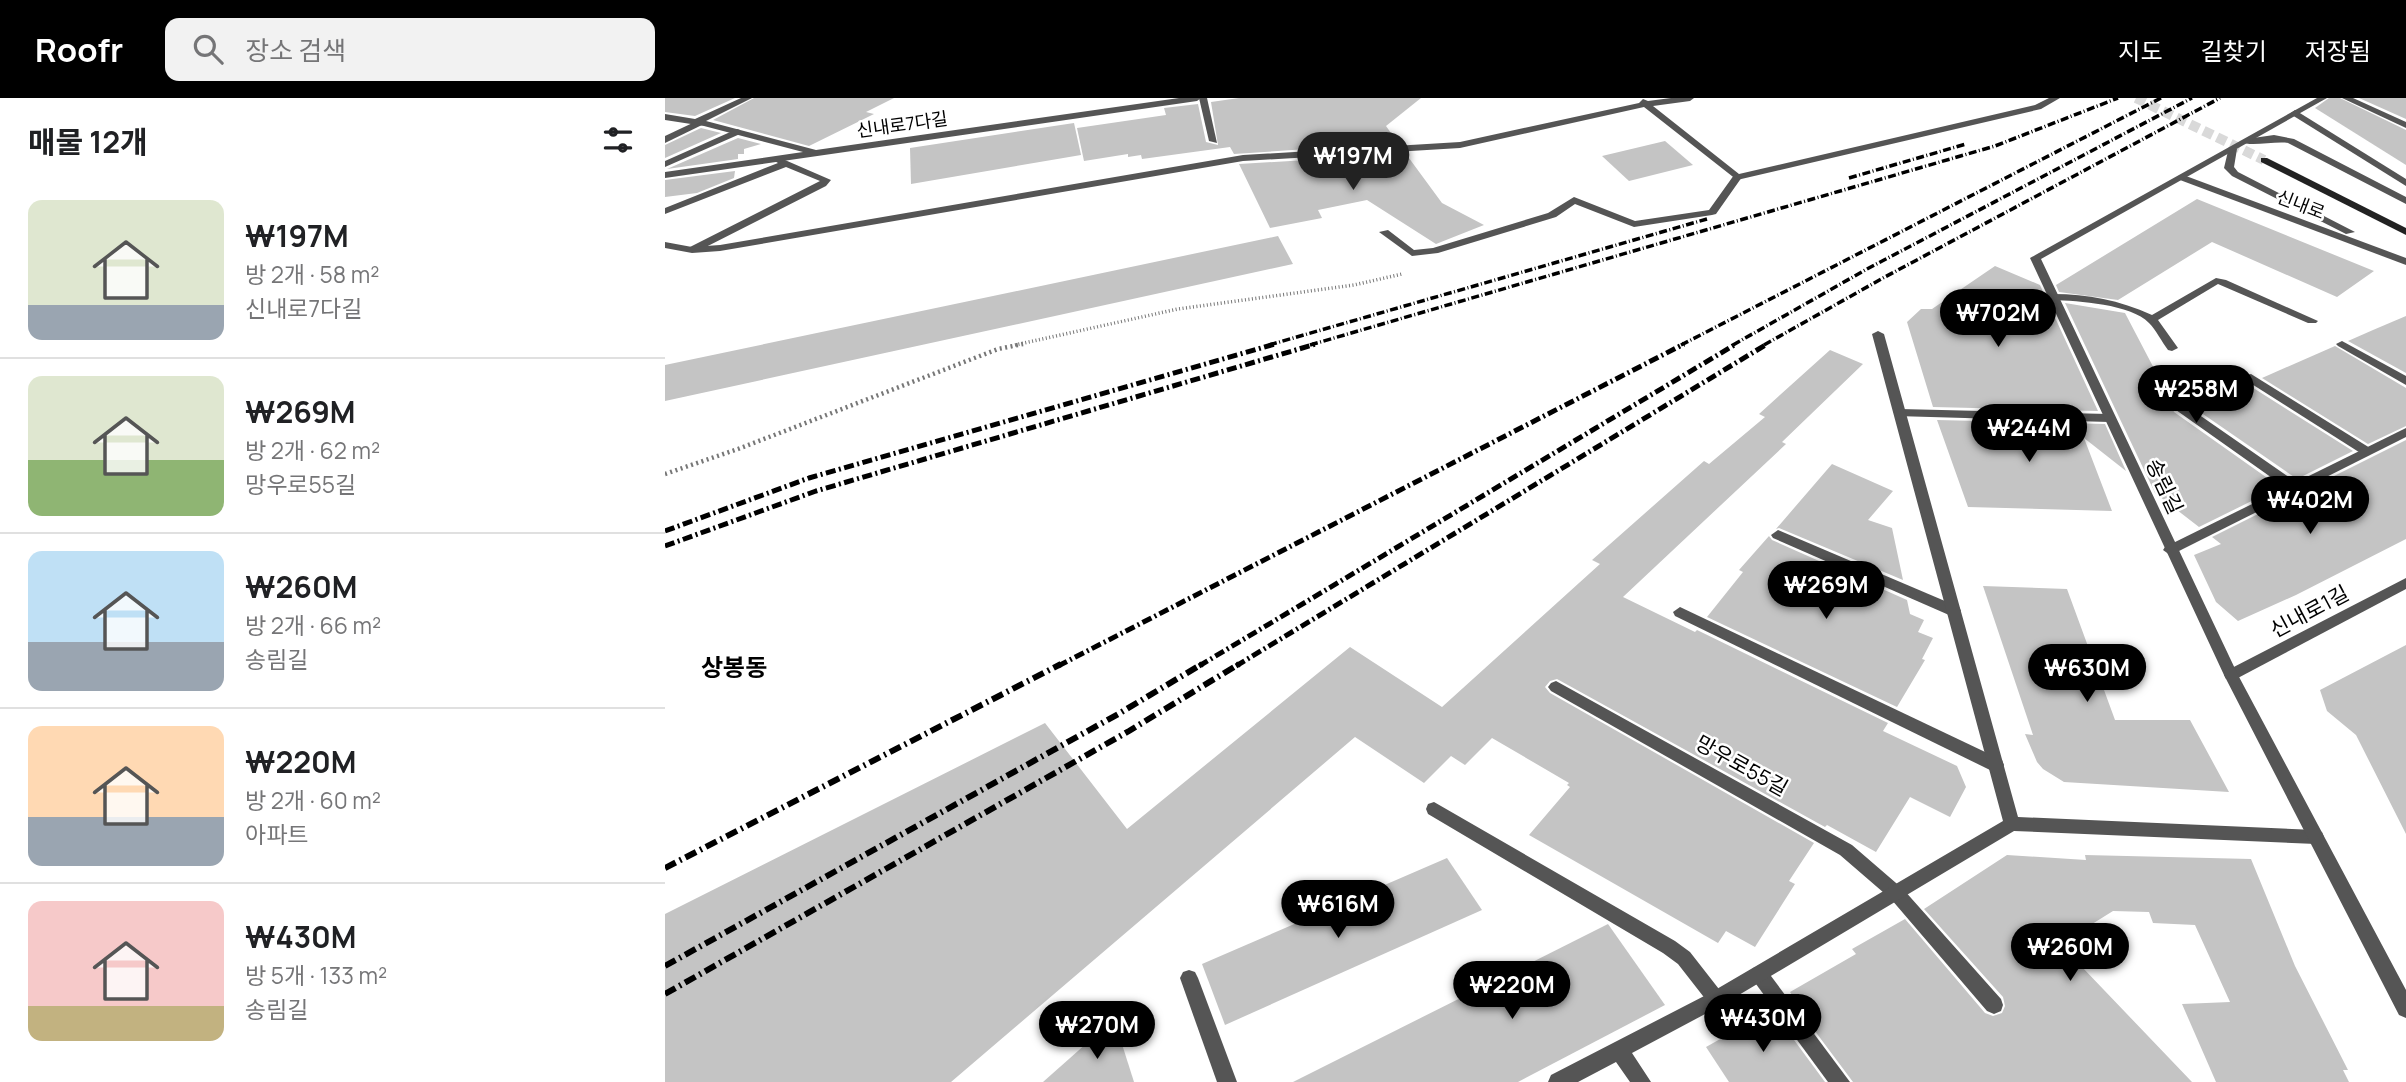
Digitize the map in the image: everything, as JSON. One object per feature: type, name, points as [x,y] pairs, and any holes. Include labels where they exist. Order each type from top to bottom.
[{"type":"main road","name":"신내로","points":[[2264,160],[2406,232]]},
{"type":"street","points":[[665,140],[748,98]]},
{"type":"street","name":"신내로7다길","points":[[665,175],[783,161],[1197,98]]},
{"type":"street","points":[[1203,98],[1214,141]]},
{"type":"street","points":[[1636,98],[1737,177]]},
{"type":"street","points":[[665,245],[692,250],[720,248],[1244,158],[1459,145],[1647,104],[1690,98]]},
{"type":"street","points":[[1384,232],[1412,253],[1423,253],[1552,215],[1574,200],[1634,224],[1712,212],[1737,177],[2038,107],[2056,98]]},
{"type":"street","name":"송림길","points":[[2323,98],[2035,258],[2231,675],[2406,1009]]},
{"type":"street","points":[[2346,98],[2406,125]]},
{"type":"street","points":[[2295,113],[2406,183]]},
{"type":"street","name":"신내로7다길","points":[[665,117],[699,122],[820,154]]},
{"type":"street","points":[[665,165],[737,132]]},
{"type":"street","points":[[2246,142],[2274,138],[2291,141],[2406,201]]},
{"type":"street","points":[[2232,149],[2229,168],[2235,174],[2406,261]]},
{"type":"street","points":[[692,250],[824,184],[826,180],[783,161]]},
{"type":"street","name":"신내로7다길","points":[[665,211],[783,161]]},
{"type":"street","name":"신내로7다길","points":[[665,165],[684,173]]},
{"type":"street","name":"신내로","points":[[2183,178],[2406,261]]},
{"type":"street","points":[[2152,320],[2216,281],[2229,284],[2312,321]]},
{"type":"street","points":[[2053,297],[2100,298],[2125,305],[2152,320],[2172,348]]},
{"type":"street","points":[[1878,334],[2013,824]]},
{"type":"street","points":[[2343,344],[2406,381]]},
{"type":"street","points":[[2251,378],[2366,451]]},
{"type":"street","points":[[2177,398],[2180,407],[2294,488]]},
{"type":"street","points":[[1900,413],[2109,418]]},
{"type":"street","points":[[2170,550],[2406,432]]},
{"type":"street","points":[[1778,535],[1954,611]]},
{"type":"street","name":"신내로1길","points":[[2231,675],[2406,583]]},
{"type":"street","points":[[1680,612],[1996,765]]},
{"type":"street","name":"망우로55길","points":[[1556,687],[1846,850],[1897,894],[1994,1005]]},
{"type":"street","points":[[1434,809],[1669,947],[1684,958],[1716,999]]},
{"type":"street","points":[[1558,1082],[1716,999],[2013,824],[2316,837]]},
{"type":"street","points":[[1759,974],[1840,1082]]},
{"type":"street","points":[[1189,978],[1227,1082]]},
{"type":"street","points":[[1619,1050],[1641,1082]]},
{"type":"path","points":[[665,474],[738,449],[998,349],[1178,309],[1354,285],[1402,274]]},
{"type":"building","points":[[665,98],[735,98],[695,116],[665,112]]},
{"type":"building","points":[[754,98],[894,98],[866,112],[874,114],[809,146],[713,120]]},
{"type":"building","points":[[1239,98],[1421,98],[1386,126],[1398,143],[1234,154],[1230,147],[1142,159],[1141,155],[1128,157],[1128,154],[1084,161],[1077,128],[1166,115],[1164,108],[1198,104],[1206,142],[1218,145],[1211,102]]},
{"type":"building","points":[[2329,98],[2340,98],[2406,130],[2406,165],[2315,108]]},
{"type":"building","points":[[2359,98],[2406,98],[2406,119]]},
{"type":"building","points":[[1074,123],[1081,155],[911,184],[910,148]]},
{"type":"building","points":[[701,128],[721,133],[665,158],[665,145]]},
{"type":"building","points":[[738,138],[761,144],[744,149],[744,154],[738,154],[738,159],[667,169]]},
{"type":"building","points":[[1665,141],[1693,165],[1629,181],[1602,156]]},
{"type":"building","points":[[1406,154],[1442,203],[1484,225],[1436,244],[1367,200],[1318,210],[1322,218],[1270,228],[1239,164]]},
{"type":"building","points":[[735,171],[734,178],[697,193],[665,197],[665,180]]},
{"type":"building","points":[[2197,199],[2374,271],[2337,297],[2212,242],[2118,300],[2059,292],[2056,285]]},
{"type":"building","points":[[1278,236],[1293,264],[665,401],[665,365]]},
{"type":"building","points":[[1995,266],[2040,285],[2098,411],[1933,407],[1907,322],[1921,309],[1932,309]]},
{"type":"building","points":[[2065,303],[2125,313],[2159,378],[2214,377],[2222,389],[2230,386],[2232,390],[2247,384],[2353,451],[2297,479],[2187,403],[2182,392],[2176,392],[2168,397],[2174,412],[2280,487],[2199,527],[2155,493]]},
{"type":"building","points":[[2406,316],[2406,373],[2348,341],[2373,330]]},
{"type":"building","points":[[2335,346],[2406,388],[2406,426],[2368,444],[2262,378]]},
{"type":"building","points":[[1830,350],[1863,364],[1782,442],[1786,444],[1623,597],[1888,723],[1883,731],[1957,766],[1966,787],[1950,817],[1910,797],[1876,852],[1827,825],[1825,827],[1557,679],[1550,681],[1545,687],[1550,693],[1814,843],[1789,881],[1795,884],[1755,947],[1726,931],[1718,943],[1529,835],[1570,787],[1567,785],[1569,783],[1492,738],[1465,765],[1451,756],[1424,783],[1355,737],[951,1082],[665,1082],[665,914],[1045,723],[1127,829],[1350,647],[1442,707],[1600,564],[1592,560],[1704,461],[1709,464],[1765,417],[1759,414]]},
{"type":"building","points":[[1937,420],[2105,424],[2126,471],[2084,438],[2112,511],[1968,507]]},
{"type":"building","points":[[2406,440],[2406,539],[2238,621],[2216,602],[2194,555],[2221,544],[2212,537]]},
{"type":"building","points":[[1832,464],[1893,491],[1868,520],[1892,528],[1903,580],[1776,529]]},
{"type":"building","points":[[1769,536],[1772,540],[1907,600],[1910,614],[1924,620],[1918,632],[1933,638],[1922,659],[1925,660],[1897,707],[1707,617],[1743,572],[1739,570]]},
{"type":"building","points":[[1983,586],[2067,589],[2115,720],[2190,720],[2229,792],[2064,782],[2043,769],[2037,762],[2025,734],[2033,735]]},
{"type":"building","points":[[2406,645],[2406,834],[2356,735],[2327,711],[2320,690]]},
{"type":"building","points":[[2007,855],[2086,860],[2085,855],[2251,859],[2295,966],[2348,1070],[2343,1070],[2349,1082],[2216,1082],[2182,1004],[2230,1002],[2195,925],[2153,923],[2149,912],[2113,911],[2060,944],[2192,1082],[1853,1082],[1791,999],[1794,998],[1790,992],[1856,954],[1852,949],[1905,919],[1985,1013],[1993,1016],[2002,1013],[2005,1006],[2003,997],[1924,909]]},
{"type":"building","points":[[1447,858],[1482,910],[1225,1025],[1202,964]]},
{"type":"building","points":[[1608,924],[1665,1005],[1518,1082],[1293,1082]]},
{"type":"building","points":[[1772,1010],[1825,1082],[1729,1082],[1706,1047]]},
{"type":"building","points":[[1114,1019],[1134,1082],[1043,1082]]},
{"type":"tunnel","points":[[2136,98],[2264,160]]},
{"type":"railway","points":[[1310,345],[1995,146],[2118,98]]},
{"type":"railway","points":[[1681,345],[2161,98]]},
{"type":"railway","points":[[1733,345],[1867,269],[2192,98]]},
{"type":"railway","points":[[1764,345],[1883,278],[2220,98]]},
{"type":"railway","points":[[1849,178],[1966,144]]},
{"type":"railway","points":[[1269,345],[1707,219]]},
{"type":"railway","points":[[665,531],[809,478],[1275,344]]},
{"type":"railway","points":[[665,546],[816,491],[1316,344]]},
{"type":"railway","points":[[1058,666],[1684,344]]},
{"type":"railway","points":[[1199,666],[1736,344]]},
{"type":"railway","points":[[1236,666],[1767,344]]},
{"type":"railway","points":[[665,868],[1061,664]]},
{"type":"railway","points":[[665,966],[1120,713],[1202,664]]},
{"type":"railway","points":[[665,994],[1129,731],[1239,664]]},
{"type":"district","name":"상봉동","points":[[734,666]]}]
